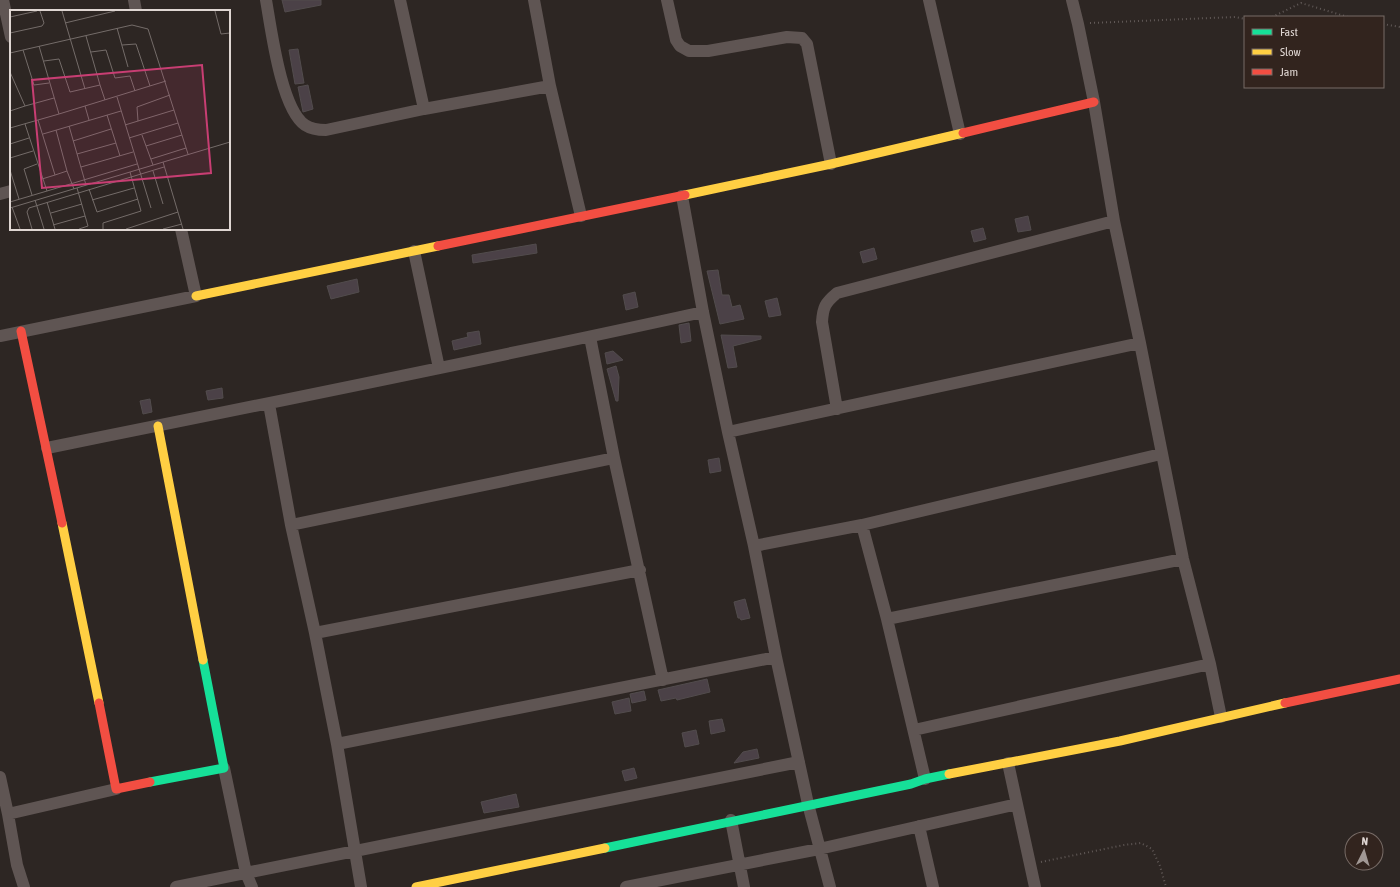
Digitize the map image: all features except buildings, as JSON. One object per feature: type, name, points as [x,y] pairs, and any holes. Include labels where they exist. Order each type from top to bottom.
[{"type":"street","points":[[3,0],[10,32]]},
{"type":"street","points":[[134,0],[136,10]]},
{"type":"street","points":[[266,0],[281,77],[287,97],[304,125],[311,128],[326,130],[424,109],[550,86]]},
{"type":"street","points":[[400,0],[424,109]]},
{"type":"street","points":[[534,0],[550,86],[581,216]]},
{"type":"street","points":[[667,0],[676,40],[680,46],[689,51],[708,51],[787,37],[796,36],[802,38],[806,44],[831,164]]},
{"type":"street","points":[[929,0],[960,134]]},
{"type":"street","points":[[1072,0],[1094,102],[1114,221],[1140,342],[1182,559],[1210,664],[1221,717]]},
{"type":"street","points":[[0,336],[682,196],[831,164],[1094,102]]},
{"type":"street","points":[[0,194],[10,192]]},
{"type":"street","points":[[682,196],[703,312],[754,546],[776,657],[808,804],[830,887]]},
{"type":"street","points":[[837,409],[822,322],[823,309],[828,301],[837,293],[1114,221]]},
{"type":"street","points":[[181,230],[196,296]]},
{"type":"street","points":[[414,251],[439,368]]},
{"type":"street","points":[[47,448],[269,404],[703,312]]},
{"type":"street","points":[[21,331],[47,448],[116,789]]},
{"type":"street","points":[[590,337],[614,458],[664,680]]},
{"type":"street","points":[[728,432],[1140,342]]},
{"type":"street","points":[[269,404],[337,744],[361,887]]},
{"type":"street","points":[[158,426],[224,768],[246,873],[252,887]]},
{"type":"street","points":[[754,546],[862,525],[1161,454]]},
{"type":"street","points":[[292,525],[614,458]]},
{"type":"street","points":[[862,525],[887,619],[925,779]]},
{"type":"street","points":[[887,619],[1182,559]]},
{"type":"street","points":[[315,632],[640,570]]},
{"type":"street","points":[[337,744],[776,657]]},
{"type":"street","points":[[914,730],[1210,664]]},
{"type":"street","points":[[416,887],[731,820],[911,784],[925,779],[1120,741],[1221,717],[1400,679]]},
{"type":"street","points":[[176,887],[799,762]]},
{"type":"street","points":[[1008,763],[1035,887]]},
{"type":"street","points":[[8,814],[116,789],[224,768]]},
{"type":"street","points":[[0,777],[17,865],[24,887]]},
{"type":"street","points":[[626,887],[819,849],[1017,804]]},
{"type":"street","points":[[731,820],[744,887]]},
{"type":"street","points":[[919,826],[933,887]]},
{"type":"path","points":[[1274,16],[1301,3],[1345,16]]},
{"type":"path","points":[[1078,24],[1235,17],[1244,19]]},
{"type":"path","points":[[1384,24],[1400,27]]},
{"type":"path","points":[[1030,864],[1141,843],[1152,849],[1160,866],[1166,887]]},
{"type":"traffic: fast","points":[[150,782],[224,768],[203,660]]},
{"type":"traffic: fast","points":[[605,848],[911,784],[925,779],[949,774]]},
{"type":"traffic: slow","points":[[685,195],[831,164],[963,133]]},
{"type":"traffic: slow","points":[[196,296],[438,246]]},
{"type":"traffic: slow","points":[[158,426],[203,660]]},
{"type":"traffic: slow","points":[[62,523],[99,703]]},
{"type":"traffic: slow","points":[[949,774],[1120,741],[1285,703]]},
{"type":"traffic: slow","points":[[416,887],[605,848]]},
{"type":"traffic: jam","points":[[963,133],[1094,102]]},
{"type":"traffic: jam","points":[[438,246],[685,195]]},
{"type":"traffic: jam","points":[[21,331],[62,523]]},
{"type":"traffic: jam","points":[[1285,703],[1400,679]]},
{"type":"traffic: jam","points":[[99,703],[116,789],[150,782]]}]
